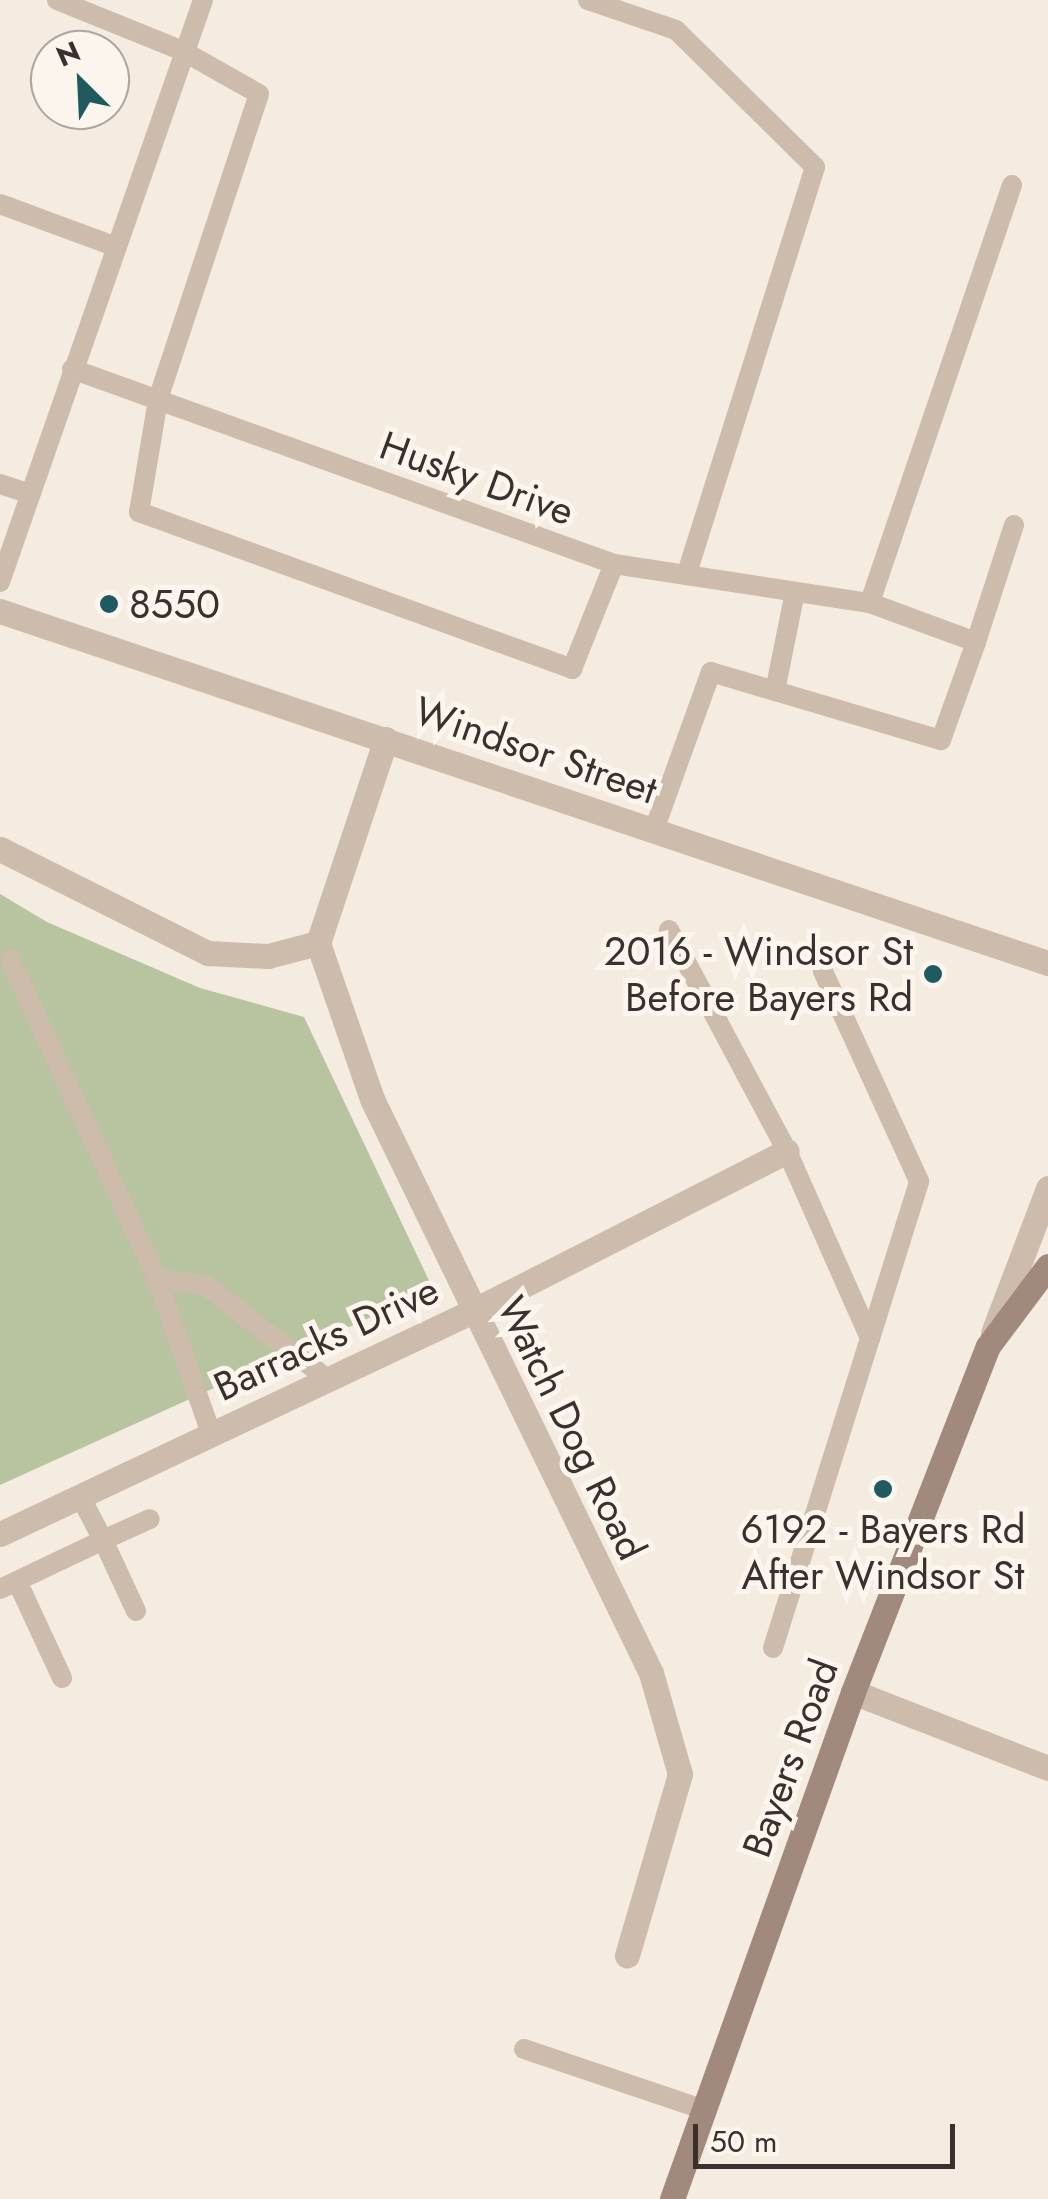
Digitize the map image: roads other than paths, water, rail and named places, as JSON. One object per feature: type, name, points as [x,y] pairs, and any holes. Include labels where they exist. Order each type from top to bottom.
[{"type":"main road","name":"Bayers Road","points":[[672,2199],[853,1692],[988,1346],[1048,1266]]},
{"type":"street","name":"Windsor Street","points":[[0,610],[1048,963]]},
{"type":"street","points":[[0,849],[208,953],[268,956],[318,943],[386,739]]},
{"type":"street","name":"Watch Dog Road","points":[[318,943],[372,1099],[650,1673],[680,1774],[628,1954]]},
{"type":"street","name":"Barracks Drive","points":[[0,1534],[473,1311],[788,1151]]},
{"type":"street","name":"Bayers Road","points":[[988,1346],[1048,1188]]},
{"type":"street","points":[[853,1692],[1048,1768]]},
{"type":"lane","points":[[57,0],[183,51],[259,94],[158,400],[139,512],[572,669],[614,564]]},
{"type":"lane","points":[[0,582],[114,246],[203,0]]},
{"type":"lane","points":[[588,0],[676,30],[815,167],[686,575]]},
{"type":"lane","points":[[870,603],[1012,186]]},
{"type":"lane","points":[[0,204],[114,246]]},
{"type":"lane","name":"Husky Drive","points":[[72,369],[614,564],[870,603],[976,642]]},
{"type":"lane","points":[[0,484],[30,494]]},
{"type":"lane","points":[[654,830],[711,672],[941,740],[1014,525]]},
{"type":"lane","points":[[775,691],[795,592]]},
{"type":"lane","points":[[669,930],[788,1151],[870,1338]]},
{"type":"lane","points":[[10,959],[157,1279],[211,1433]]},
{"type":"lane","points":[[773,1648],[919,1181],[823,971]]},
{"type":"lane","points":[[157,1279],[205,1286],[326,1378]]},
{"type":"lane","points":[[80,1496],[136,1611]]},
{"type":"lane","points":[[62,1678],[8,1585],[150,1518]]},
{"type":"lane","points":[[524,2049],[704,2110]]},
{"type":"place","name":"8550","points":[[109,604]]},
{"type":"place","name":"2016 - Windsor St Before Bayers Rd","points":[[933,974]]},
{"type":"place","name":"6192 - Bayers Rd After Windsor St","points":[[883,1489]]}]
